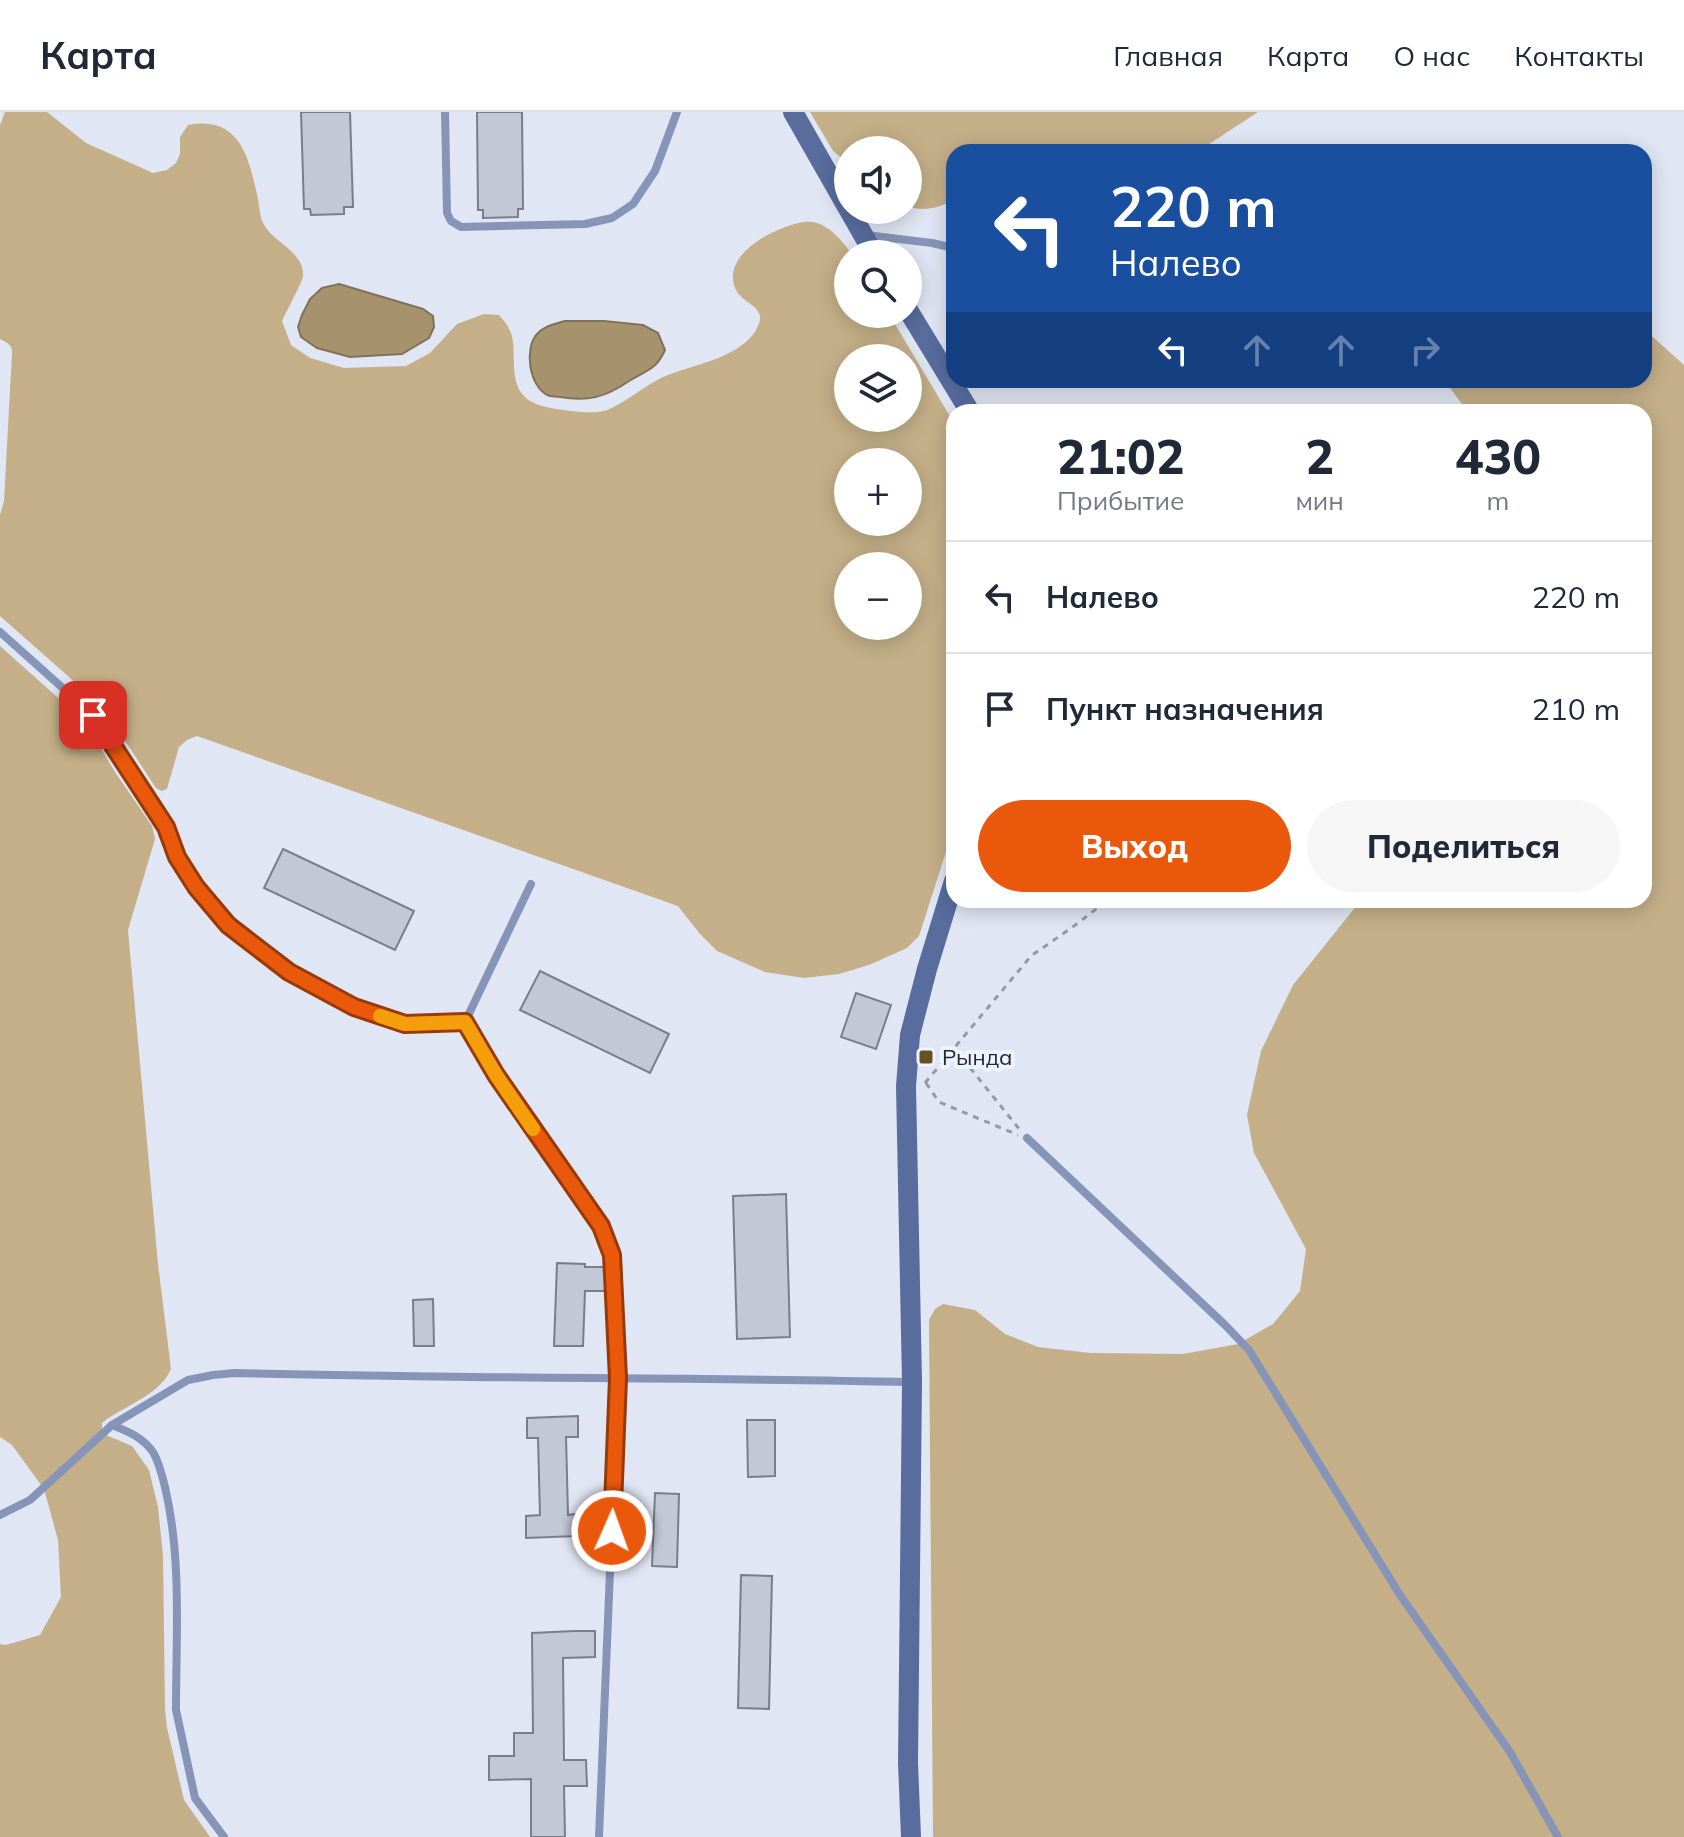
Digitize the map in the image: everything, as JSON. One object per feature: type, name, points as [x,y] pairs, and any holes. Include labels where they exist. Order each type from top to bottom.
[{"type":"main road","points":[[793,112],[866,240]]},
{"type":"main road","points":[[919,328],[946,373]]},
{"type":"main road","points":[[911,1837],[908,1763],[916,1084],[910,1035],[946,907]]},
{"type":"lane","points":[[445,112],[447,213],[451,221],[461,227],[585,224],[612,218],[633,204],[655,171],[677,112]]},
{"type":"lane","points":[[862,234],[946,246]]},
{"type":"lane","points":[[0,632],[93,715],[166,827],[177,857],[196,887],[228,925],[289,972],[354,1007],[405,1024],[465,1022]]},
{"type":"lane","points":[[465,1022],[531,884]]},
{"type":"lane","points":[[465,1022],[496,1075],[601,1226],[612,1255],[618,1378],[599,1837]]},
{"type":"lane","points":[[1027,1138],[1249,1350],[1400,1595],[1510,1752],[1558,1837]]},
{"type":"lane","points":[[0,1515],[30,1500],[112,1425],[188,1380],[213,1375],[912,1382]]},
{"type":"lane","points":[[112,1425],[140,1437],[154,1454],[162,1473],[171,1513],[175,1559],[176,1710],[179,1730],[195,1798],[224,1837]]},
{"type":"path","points":[[1027,1138],[939,1102],[916,1084],[954,1047],[1031,956],[1098,908]]},
{"type":"path","points":[[954,1047],[1027,1138]]},
{"type":"shaded area","points":[[5,112],[47,112],[86,143],[153,173],[167,170],[176,163],[180,154],[180,137],[188,125],[220,127],[231,133],[246,155],[260,214],[267,230],[294,254],[302,268],[302,279],[282,321],[291,345],[310,358],[344,368],[406,366],[430,353],[457,324],[484,314],[499,315],[511,334],[515,377],[523,395],[538,405],[568,411],[604,411],[660,378],[732,352],[750,338],[760,319],[756,309],[736,290],[733,277],[743,254],[780,229],[804,222],[826,227],[841,240],[834,240],[834,328],[897,328],[907,344],[834,344],[834,432],[922,432],[922,369],[946,410],[946,852],[919,936],[907,948],[839,974],[804,978],[765,972],[717,951],[678,906],[197,736],[179,747],[167,789],[162,791],[156,788],[103,707],[0,616],[0,515],[4,501],[12,353],[9,344],[0,339],[0,125]]},
{"type":"shaded area","points":[[810,112],[1258,112],[1209,144],[946,144],[946,204],[925,209],[922,209],[922,136],[834,136],[834,152]]},
{"type":"shaded area","points":[[339,284],[423,309],[433,316],[434,327],[429,338],[402,354],[350,357],[317,348],[301,337],[298,327],[302,315],[310,299],[322,288]]},
{"type":"shaded area","points":[[565,321],[643,325],[658,333],[665,350],[650,369],[604,394],[579,399],[549,396],[541,390],[532,375],[531,348],[540,331]]},
{"type":"shaded area","points":[[1652,336],[1684,365],[1684,1837],[933,1837],[929,1320],[935,1309],[943,1304],[975,1310],[1005,1334],[1038,1347],[1091,1353],[1183,1354],[1238,1344],[1273,1324],[1300,1291],[1306,1249],[1254,1153],[1247,1115],[1261,1051],[1293,985],[1355,908],[1652,908],[1652,404],[1462,404],[1450,388],[1652,388]]},
{"type":"shaded area","points":[[0,646],[85,722],[152,826],[155,839],[128,930],[158,1264],[171,1369],[152,1392],[102,1423],[102,1430],[106,1435],[132,1446],[149,1470],[158,1507],[163,1556],[167,1728],[184,1800],[210,1837],[0,1837],[0,1644],[40,1635],[61,1597],[58,1540],[44,1489],[12,1445],[0,1437]]},
{"type":"building","points":[[301,112],[350,112],[353,207],[344,207],[344,214],[311,215],[310,209],[304,209]]},
{"type":"building","points":[[477,112],[522,112],[523,209],[518,209],[518,217],[483,218],[483,210],[478,210]]},
{"type":"building","points":[[283,849],[414,911],[395,950],[264,888]]},
{"type":"building","points":[[540,971],[669,1034],[650,1073],[520,1010]]},
{"type":"building","points":[[856,993],[891,1005],[876,1049],[841,1037]]},
{"type":"building","points":[[786,1194],[790,1337],[737,1339],[733,1196]]},
{"type":"building","points":[[557,1263],[606,1267],[607,1291],[585,1291],[583,1346],[554,1346]]},
{"type":"building","points":[[433,1299],[434,1346],[414,1346],[413,1300]]},
{"type":"building","points":[[578,1416],[578,1437],[566,1437],[568,1515],[575,1514],[576,1536],[526,1538],[526,1516],[540,1515],[538,1438],[527,1438],[527,1418]]},
{"type":"building","points":[[747,1420],[775,1420],[775,1476],[748,1477]]},
{"type":"building","points":[[655,1493],[679,1494],[677,1567],[652,1566]]},
{"type":"building","points":[[741,1575],[772,1576],[769,1709],[738,1708]]},
{"type":"building","points":[[595,1631],[595,1657],[563,1658],[564,1760],[586,1760],[587,1786],[564,1786],[565,1837],[531,1837],[531,1779],[489,1780],[489,1756],[514,1756],[514,1733],[533,1733],[532,1633]]},
{"type":"slow traffic","points":[[380,1016],[405,1024],[465,1022],[533,1129]]},
{"type":"place","name":"Рында","points":[[926,1057]]},
{"type":"route","points":[[93,715],[166,827],[177,857],[196,887],[228,925],[289,972],[354,1007],[405,1024],[465,1022],[496,1075],[601,1226],[612,1255],[618,1378],[612,1531]]}]
